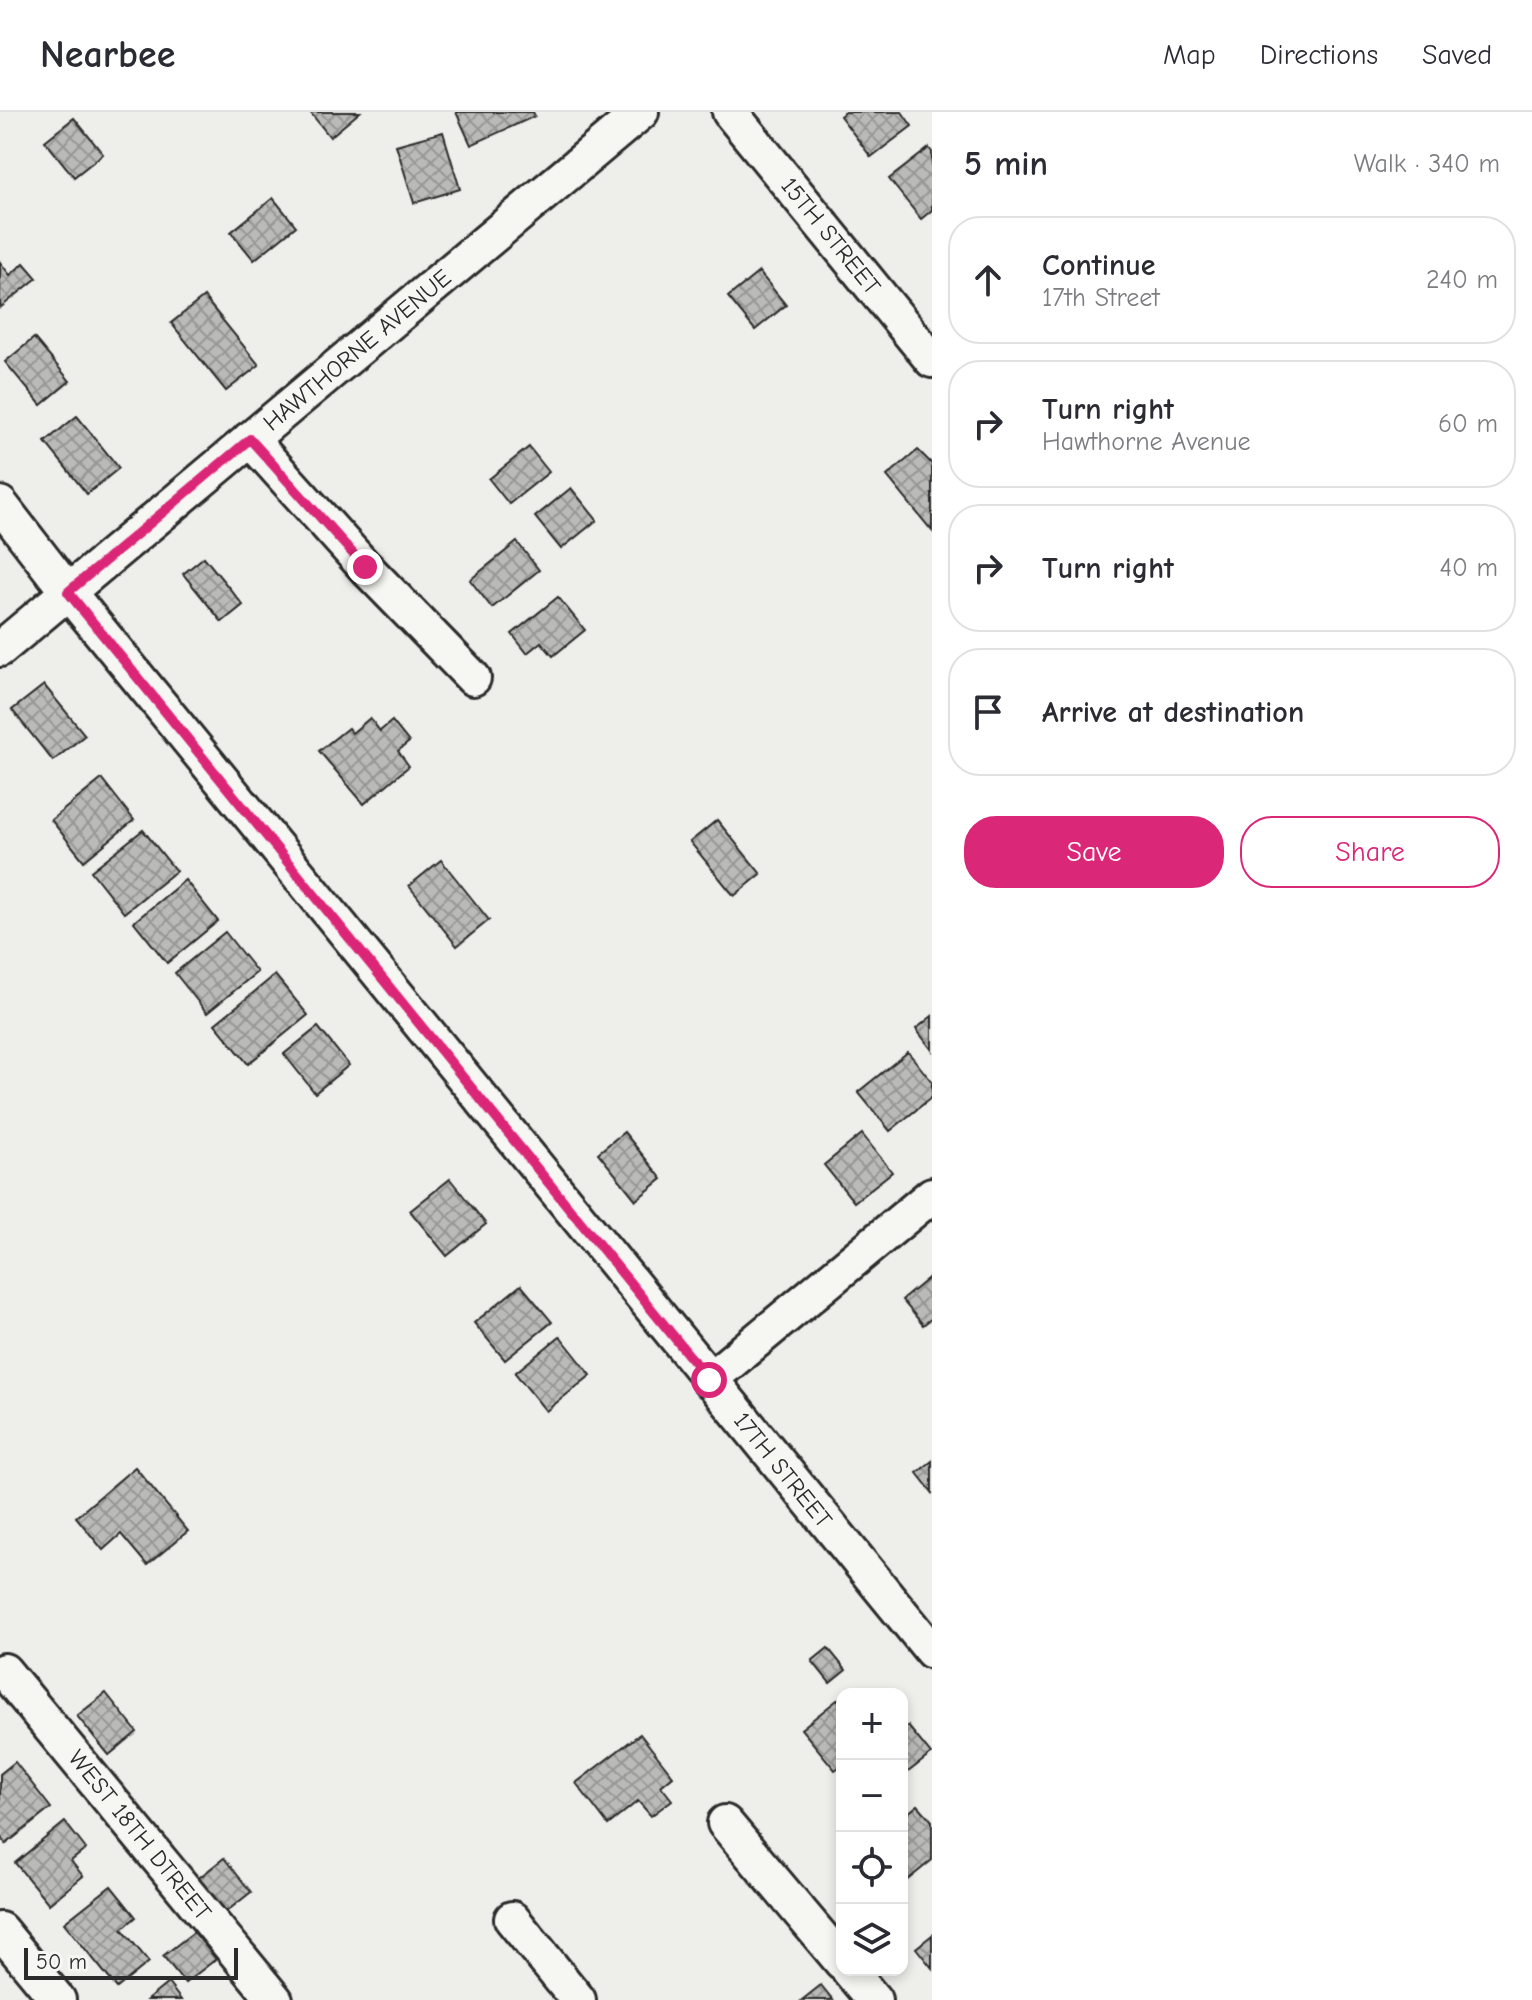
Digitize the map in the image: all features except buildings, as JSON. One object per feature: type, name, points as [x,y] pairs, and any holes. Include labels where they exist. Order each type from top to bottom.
[{"type":"street","name":"HAWTHORNE AVENUE","points":[[0,649],[641,112]]},
{"type":"street","name":"15TH STREET","points":[[730,112],[932,360]]},
{"type":"street","points":[[250,439],[365,567],[473,678]]},
{"type":"street","name":"17TH STREET","points":[[0,504],[68,592],[932,1651]]},
{"type":"street","points":[[709,1380],[932,1195]]},
{"type":"street","name":"WEST 18TH DTREET","points":[[4,1671],[275,2000]]},
{"type":"street","points":[[725,1823],[836,1955]]},
{"type":"street","points":[[512,1919],[578,2000]]},
{"type":"street","points":[[0,1930],[58,2000]]},
{"type":"street","points":[[854,1976],[874,2000]]},
{"type":"route","points":[[365,567],[250,439],[68,592],[709,1380]]}]
